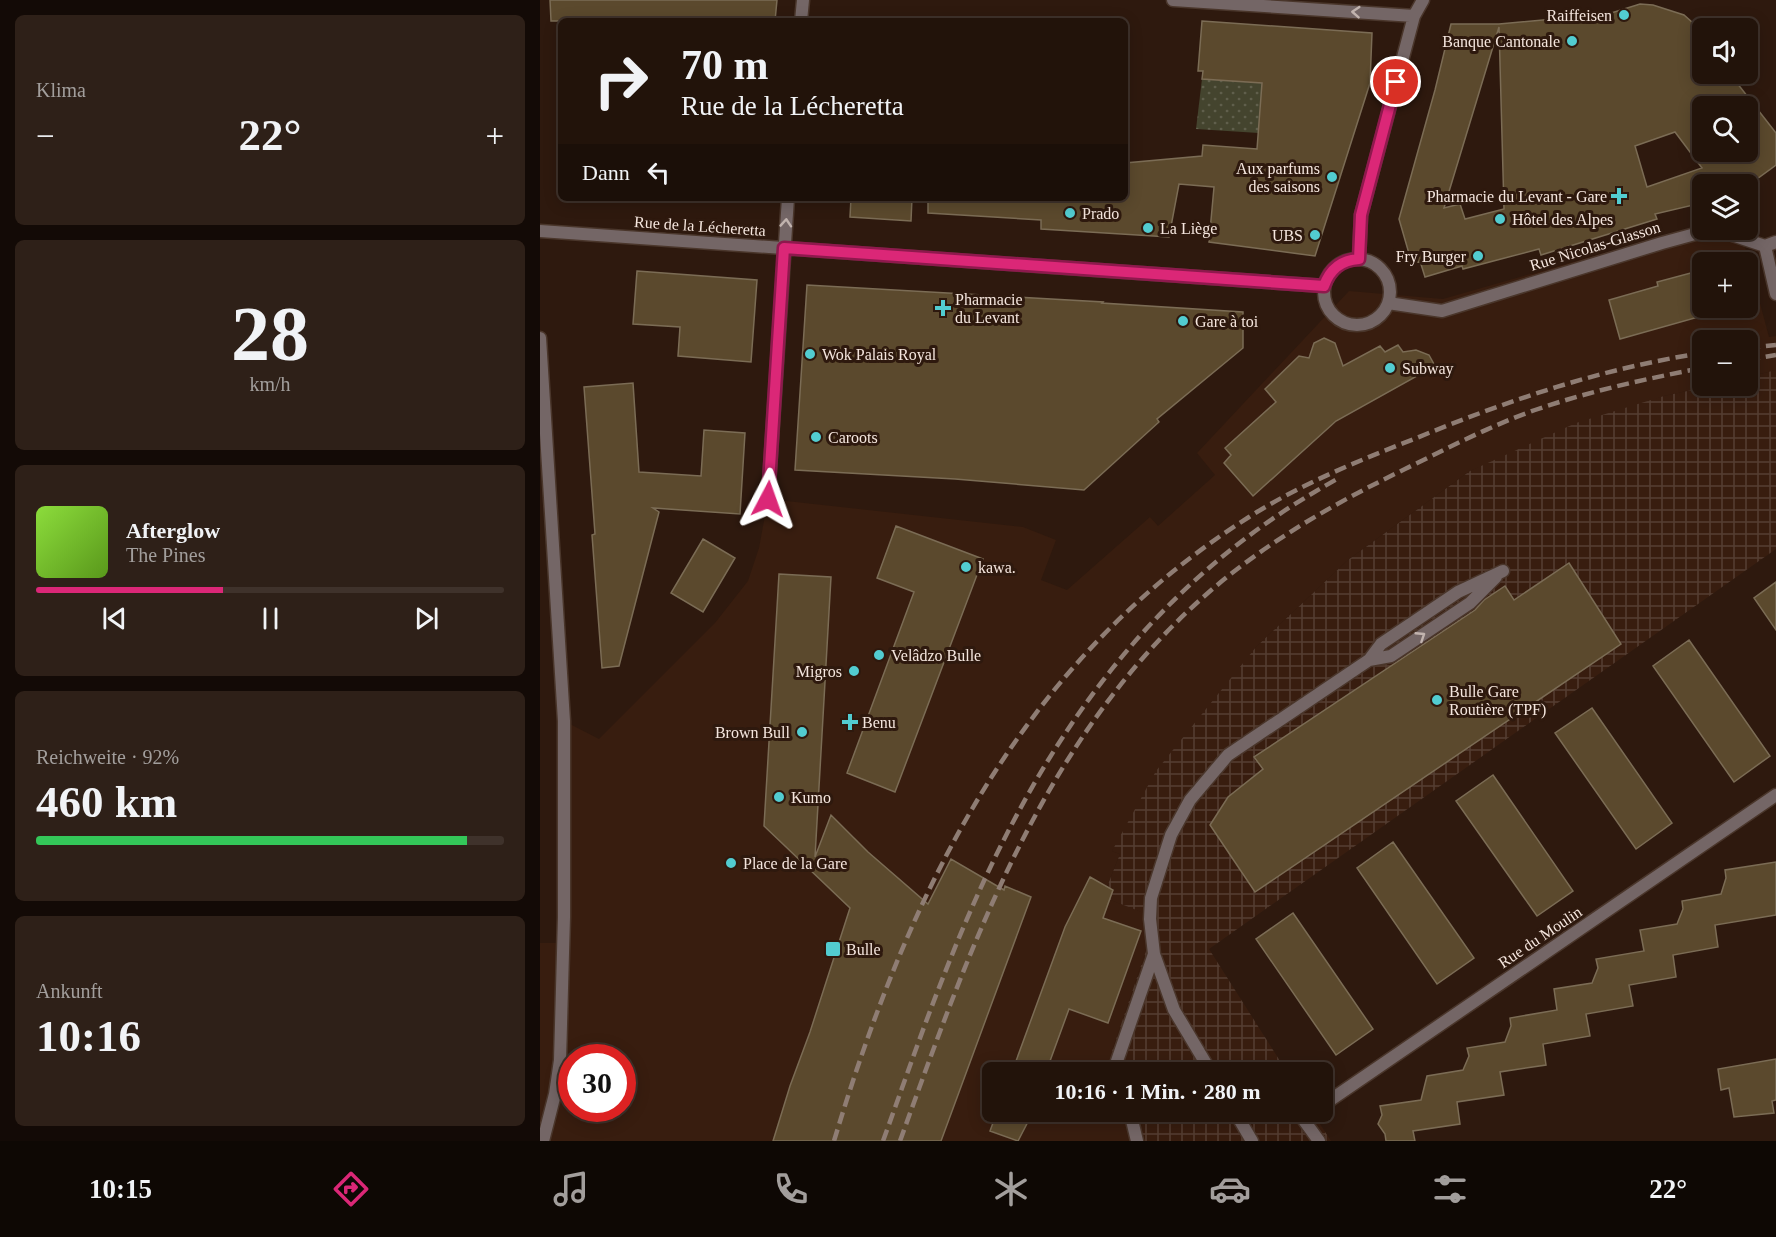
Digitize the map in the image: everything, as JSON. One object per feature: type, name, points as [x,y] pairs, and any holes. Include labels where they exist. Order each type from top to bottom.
[{"type":"street","points":[[801,18],[802,0]]},
{"type":"street","points":[[1173,0],[1414,16]]},
{"type":"street","points":[[1359,259],[1361,215],[1414,16],[1423,0]]},
{"type":"street","points":[[768,499],[788,201]]},
{"type":"street","name":"Rue Nicolas-Glasson","points":[[1388,303],[1442,311],[1706,231],[1717,230],[1771,244]]},
{"type":"street","name":"Rue de la Lécheretta","points":[[540,231],[1324,286]]},
{"type":"street","points":[[1771,244],[1776,294]]},
{"type":"street","points":[[1359,259],[1369,261],[1385,274],[1390,293],[1383,313],[1374,321],[1364,325],[1352,325],[1333,316],[1323,296],[1324,286],[1327,276],[1341,263],[1359,259]]},
{"type":"street","points":[[540,338],[564,721],[564,917],[560,1060],[555,1094],[543,1141]]},
{"type":"street","points":[[1205,1062],[1174,1010],[1154,954],[1150,919],[1152,892],[1172,835],[1190,800],[1228,755],[1369,660],[1381,644],[1449,599],[1503,571],[1470,603],[1456,613],[1391,656],[1369,660]]},
{"type":"street","name":"Rue du Moulin","points":[[1333,1098],[1776,795]]},
{"type":"street","points":[[1117,1062],[1154,954]]},
{"type":"street","points":[[1132,1122],[1137,1141]]},
{"type":"street","points":[[1240,1122],[1252,1141]]},
{"type":"street","points":[[1305,1122],[1319,1141]]},
{"type":"shaded area","points":[[1692,228],[1692,240],[1738,240],[1746,252],[1692,252],[1692,318],[1758,318],[1758,296],[1769,337],[1776,336],[1776,370],[1758,374],[1758,330],[1692,330],[1692,390],[1664,396],[1470,471],[1348,560],[1256,647],[1112,851],[1120,854],[1103,897],[1145,913],[1148,945],[1112,1051],[1115,1062],[982,1062],[982,1122],[1132,1122],[1137,1141],[540,1141],[540,943],[563,943],[564,721],[599,739],[715,623],[748,581],[759,548],[768,499],[1023,527],[1056,540],[1041,580],[1067,590],[1150,517],[1158,526],[1215,475],[1197,453],[1349,291],[1443,299]]},
{"type":"shaded area","points":[[1776,370],[1776,549],[1209,949],[1281,1062],[1115,1062],[1112,1051],[1148,945],[1144,913],[1103,897],[1120,854],[1112,851],[1156,771],[1256,647],[1348,560],[1470,471],[1576,423],[1664,396],[1692,390],[1692,396],[1758,396],[1758,374]]},
{"type":"shaded area","points":[[1132,1122],[1319,1122],[1331,1141],[1137,1141]]},
{"type":"green space","points":[[1202,79],[1262,83],[1259,133],[1196,129]]},
{"type":"building","points":[[550,0],[777,0],[775,18],[558,18],[558,21],[551,21]]},
{"type":"building","points":[[1640,4],[1653,5],[1684,15],[1692,22],[1692,84],[1738,84],[1747,96],[1692,96],[1692,155],[1675,132],[1635,146],[1647,187],[1702,168],[1698,162],[1758,162],[1758,110],[1776,133],[1776,165],[1758,178],[1758,174],[1692,174],[1692,205],[1655,214],[1657,219],[1541,255],[1539,249],[1463,269],[1462,266],[1425,277],[1420,261],[1412,264],[1399,219],[1451,24],[1499,24],[1608,14]],"holes":[[[1499,27],[1504,209],[1465,219],[1460,204],[1444,208]]]},
{"type":"building","points":[[1202,21],[1372,33],[1370,83],[1315,256],[1209,242],[1214,187],[1179,184],[1169,237],[1041,229],[1041,220],[928,213],[928,201],[1128,201],[1128,163],[1202,156],[1203,145],[1257,149],[1262,83],[1202,79],[1203,71],[1198,71]]},
{"type":"building","points":[[851,201],[912,201],[911,221],[850,217]]},
{"type":"building","points":[[637,271],[757,280],[751,362],[678,356],[680,327],[633,324]]},
{"type":"building","points":[[1692,273],[1692,318],[1695,318],[1620,339],[1609,300],[1658,286],[1657,282]]},
{"type":"building","points":[[807,285],[1243,312],[1243,348],[1157,419],[1159,422],[1084,490],[955,479],[795,470]]},
{"type":"building","points":[[1324,338],[1335,343],[1343,366],[1380,346],[1385,352],[1398,345],[1403,352],[1416,350],[1429,355],[1435,366],[1336,421],[1253,496],[1224,463],[1231,455],[1225,448],[1276,402],[1265,389],[1299,356],[1309,358],[1314,343]]},
{"type":"building","points":[[633,383],[639,472],[701,476],[704,430],[745,433],[740,514],[653,508],[659,512],[619,666],[602,668],[584,387]]},
{"type":"building","points":[[896,526],[983,559],[895,792],[847,773],[914,592],[877,578]]},
{"type":"building","points":[[703,539],[735,558],[703,612],[671,593]]},
{"type":"building","name":"Bulle Gare Routière (TPF)","points":[[1569,563],[1621,644],[1255,892],[1210,825],[1228,797],[1263,769],[1254,757],[1475,610],[1484,600],[1505,586],[1514,600]]},
{"type":"building","points":[[779,574],[831,577],[815,857],[831,815],[868,852],[928,904],[951,859],[1004,890],[1005,886],[1031,897],[941,1141],[773,1141],[850,908],[764,826]]},
{"type":"building","points":[[1776,582],[1776,630],[1754,598]]},
{"type":"building","points":[[1689,640],[1770,756],[1734,782],[1653,666]]},
{"type":"building","points":[[1592,708],[1672,823],[1636,849],[1555,733]]},
{"type":"building","points":[[1493,775],[1573,891],[1537,916],[1456,801]]},
{"type":"building","points":[[1393,842],[1474,958],[1437,984],[1357,868]]},
{"type":"building","points":[[1776,862],[1776,915],[1715,925],[1718,947],[1673,955],[1676,977],[1629,985],[1633,1006],[1586,1014],[1590,1036],[1543,1044],[1546,1065],[1500,1072],[1504,1095],[1457,1102],[1460,1124],[1413,1131],[1415,1141],[1386,1141],[1385,1134],[1378,1124],[1382,1115],[1380,1106],[1421,1100],[1427,1076],[1463,1070],[1469,1056],[1467,1048],[1505,1042],[1511,1026],[1510,1018],[1557,1010],[1554,989],[1592,983],[1598,968],[1596,959],[1644,951],[1640,930],[1677,924],[1683,909],[1682,901],[1721,894],[1726,878],[1725,870]]},
{"type":"building","points":[[1090,877],[1113,890],[1103,918],[1141,931],[1108,1023],[1069,1009],[1050,1062],[1016,1062],[1065,927]]},
{"type":"building","points":[[1293,913],[1373,1029],[1336,1055],[1256,939]]},
{"type":"building","points":[[1776,1059],[1776,1100],[1772,1101],[1774,1113],[1734,1117],[1729,1088],[1721,1090],[1718,1069]]},
{"type":"building","points":[[993,1122],[1028,1122],[1018,1141],[990,1131]]},
{"type":"railway","points":[[1758,347],[1776,345]]},
{"type":"railway","points":[[834,1141],[864,1048],[899,958],[938,871],[984,789],[1037,712],[1098,640],[1169,575],[1249,517],[1309,484],[1449,425],[1555,387],[1627,368],[1692,355]]},
{"type":"railway","points":[[1758,358],[1776,355]]},
{"type":"railway","points":[[900,1141],[955,991],[1020,846],[1058,776],[1101,710],[1151,648],[1231,573],[1303,524],[1379,482],[1518,416],[1576,397],[1692,370]]},
{"type":"railway","points":[[883,1141],[936,996],[976,898],[1012,824],[1051,755],[1096,689],[1146,629],[1203,573],[1267,523],[1339,478]]},
{"type":"place","name":"Raiffeisen","points":[[1624,15]]},
{"type":"place","name":"Banque Cantonale","points":[[1572,41]]},
{"type":"place","name":"Aux parfums des saisons","points":[[1332,177]]},
{"type":"place","name":"Pharmacie du Levant - Gare","points":[[1619,196]]},
{"type":"place","name":"Prado","points":[[1070,213]]},
{"type":"place","name":"Hôtel des Alpes","points":[[1500,219]]},
{"type":"place","name":"La Liège","points":[[1148,228]]},
{"type":"place","name":"UBS","points":[[1315,235]]},
{"type":"place","name":"Fry Burger","points":[[1478,256]]},
{"type":"place","name":"Pharmacie du Levant","points":[[943,308]]},
{"type":"place","name":"Gare à toi","points":[[1183,321]]},
{"type":"place","name":"Wok Palais Royal","points":[[810,354]]},
{"type":"place","name":"Subway","points":[[1390,368]]},
{"type":"place","name":"Caroots","points":[[816,437]]},
{"type":"place","name":"kawa.","points":[[966,567]]},
{"type":"place","name":"Velâdzo Bulle","points":[[879,655]]},
{"type":"place","name":"Migros","points":[[854,671]]},
{"type":"place","name":"Bulle Gare Routière (TPF)","points":[[1437,700]]},
{"type":"place","name":"Benu","points":[[850,722]]},
{"type":"place","name":"Brown Bull","points":[[802,732]]},
{"type":"place","name":"Kumo","points":[[779,797]]},
{"type":"place","name":"Place de la Gare","points":[[731,863]]},
{"type":"place","name":"Bulle","points":[[833,949]]},
{"type":"route","points":[[768,499],[784,248],[1324,286],[1327,276],[1333,269],[1341,263],[1359,259],[1361,215],[1396,82]]}]
